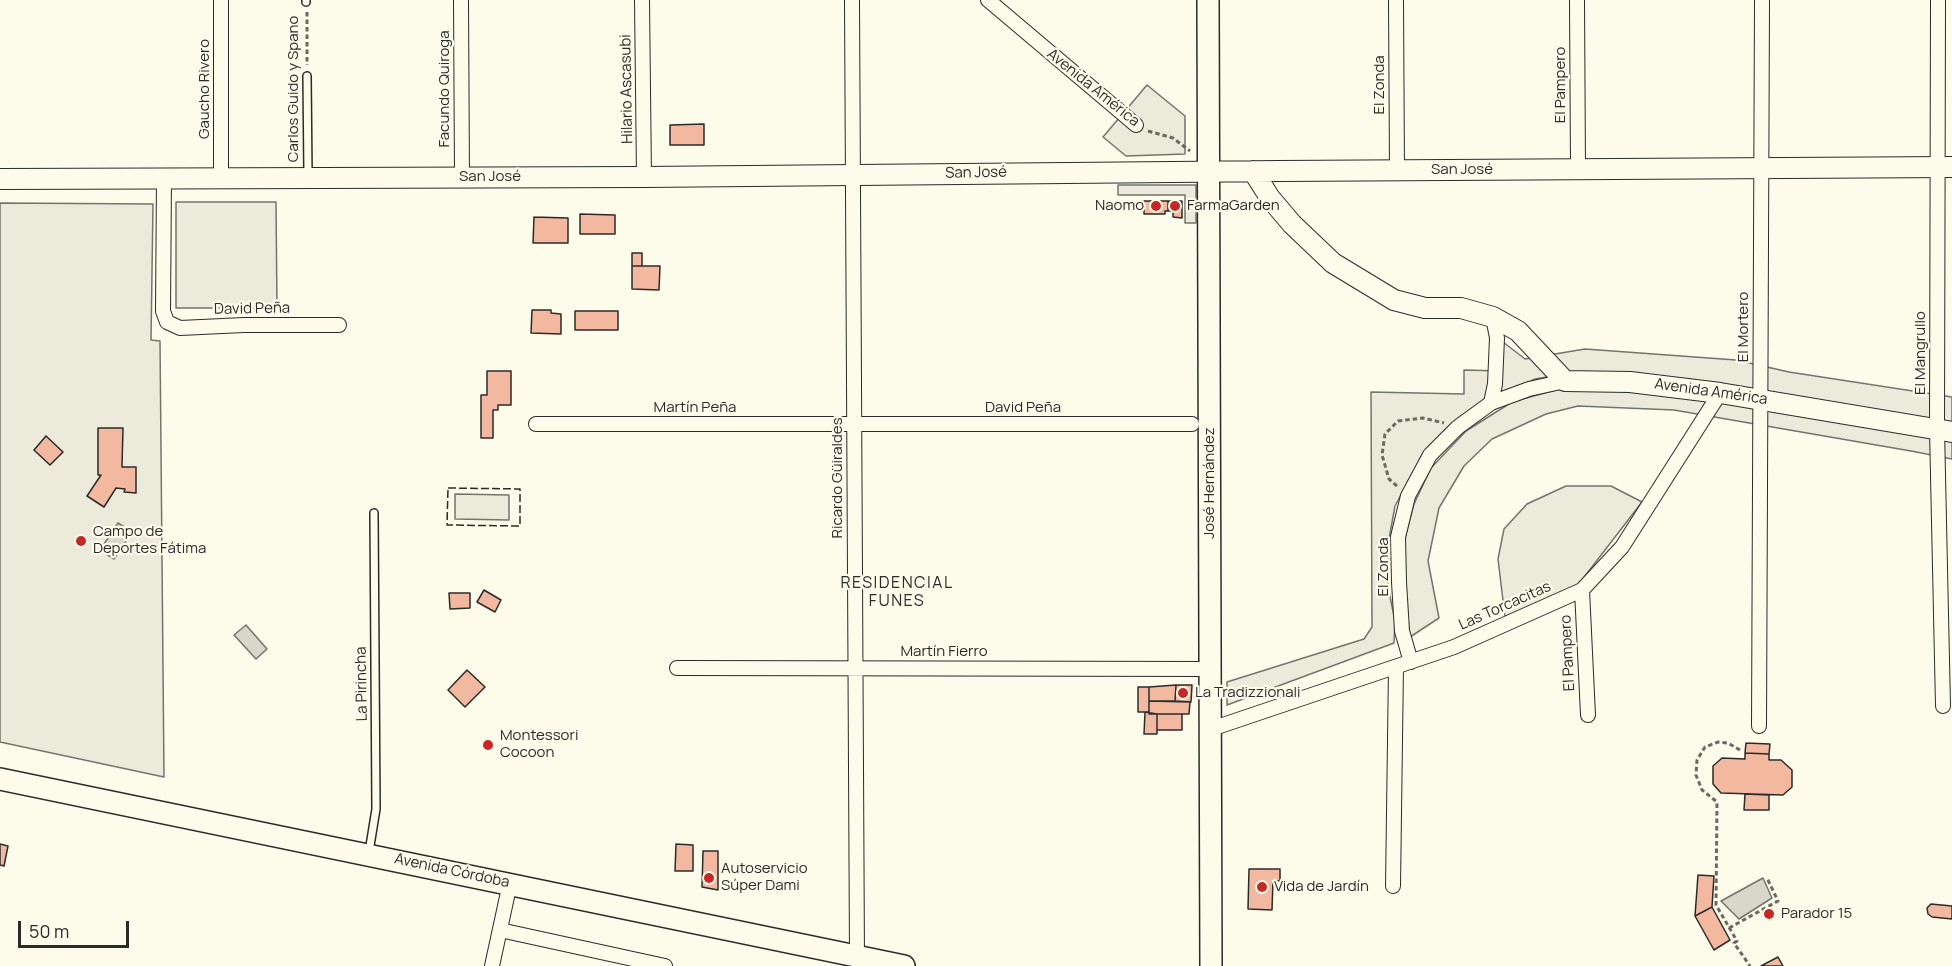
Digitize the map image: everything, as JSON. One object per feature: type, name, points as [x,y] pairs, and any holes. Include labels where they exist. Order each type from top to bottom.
[{"type":"main road","name":"José Hernández","points":[[1208,0],[1211,966]]},
{"type":"main road","name":"Avenida Córdoba","points":[[0,779],[904,966]]},
{"type":"street","name":"Gaucho Rivero","points":[[221,0],[221,178]]},
{"type":"street","name":"Facundo Quiroga","points":[[461,0],[462,177]]},
{"type":"street","name":"Hilario Ascasubi","points":[[642,0],[644,177]]},
{"type":"street","name":"Ricardo Güiraldes","points":[[852,0],[857,956]]},
{"type":"street","name":"Avenida América","points":[[988,0],[1136,124]]},
{"type":"street","name":"El Zonda","points":[[1396,0],[1397,170]]},
{"type":"street","name":"El Pampero","points":[[1577,0],[1578,169]]},
{"type":"street","name":"El Mortero","points":[[1758,726],[1762,0]]},
{"type":"street","name":"El Mangrullo","points":[[1938,0],[1945,167],[1943,706]]},
{"type":"street","name":"San José","points":[[0,179],[853,175],[1209,164],[1253,171],[1945,167]]},
{"type":"street","points":[[1253,171],[1270,198],[1292,224],[1333,263],[1394,300],[1425,308],[1461,308],[1493,317],[1518,331],[1565,381]]},
{"type":"street","name":"David Peña","points":[[164,178],[163,311],[167,322],[180,328],[339,325]]},
{"type":"street","points":[[1491,403],[1495,384],[1497,338],[1493,317]]},
{"type":"street","name":"Avenida América","points":[[1565,381],[1630,382],[1720,393],[1945,431]]},
{"type":"street","name":"El Zonda","points":[[1411,662],[1402,632],[1398,537],[1408,496],[1430,455],[1458,427],[1491,403],[1529,389],[1565,381]]},
{"type":"street","name":"Las Torcacitas","points":[[1211,729],[1454,647],[1582,590],[1622,546],[1720,393]]},
{"type":"street","name":"Martín Peña","points":[[536,424],[854,424]]},
{"type":"street","name":"David Peña","points":[[854,424],[1192,424]]},
{"type":"street","name":"El Pampero","points":[[1582,590],[1588,715]]},
{"type":"street","points":[[1392,886],[1396,667]]},
{"type":"street","name":"Martín Fierro","points":[[677,668],[1211,669]]},
{"type":"street","points":[[492,966],[510,883]]},
{"type":"street","points":[[500,930],[665,966]]},
{"type":"lane","name":"Carlos Guido y Spano","points":[[307,76],[308,177]]},
{"type":"lane","name":"La Pirincha","points":[[368,854],[376,809],[374,513]]},
{"type":"path","name":"Carlos Guido y Spano","points":[[306,1],[307,76]]},
{"type":"path","name":"Avenida América","points":[[1136,124],[1146,131],[1173,138],[1209,164]]},
{"type":"path","points":[[1408,496],[1389,479],[1382,455],[1385,434],[1398,421],[1423,418],[1458,427]]},
{"type":"path","points":[[1740,750],[1728,743],[1718,742],[1705,747],[1697,760],[1696,775],[1702,790],[1717,802],[1716,905],[1737,941],[1734,943],[1750,966]]},
{"type":"path","points":[[1729,928],[1778,901],[1767,878]]},
{"type":"shaded area","points":[[1147,85],[1185,116],[1185,154],[1126,156],[1103,137]]},
{"type":"shaded area","points":[[1118,185],[1196,185],[1196,223],[1185,223],[1185,195],[1118,195]]},
{"type":"shaded area","points":[[176,202],[276,202],[277,308],[176,308]]},
{"type":"shaded area","name":"Campo de Deportes Fátima","points":[[0,203],[153,204],[151,340],[160,341],[164,777],[0,742]]},
{"type":"shaded area","points":[[1503,342],[1525,359],[1585,349],[1736,360],[1789,372],[1952,397],[1952,422],[1724,386],[1578,372],[1535,379],[1473,408],[1446,429],[1422,455],[1395,506],[1389,539],[1388,587],[1395,621],[1394,643],[1227,705],[1227,682],[1364,639],[1372,627],[1371,392],[1464,394],[1464,370],[1502,371]]},
{"type":"shaded area","points":[[1570,386],[1659,390],[1952,438],[1952,459],[1674,410],[1578,406],[1546,414],[1492,439],[1464,466],[1439,508],[1428,561],[1439,618],[1410,637],[1404,542],[1414,504],[1431,468],[1466,431],[1512,402]]},
{"type":"shaded area","points":[[1566,486],[1611,486],[1642,502],[1578,585],[1505,617],[1498,559],[1504,529],[1527,504]]},
{"type":"shaded area","points":[[455,494],[509,495],[509,520],[455,519]]},
{"type":"shaded area","points":[[118,523],[132,532],[114,559],[100,550]]},
{"type":"shaded area","points":[[246,625],[267,649],[256,659],[234,635]]},
{"type":"shaded area","points":[[1763,878],[1772,898],[1739,919],[1721,901]]},
{"type":"building","points":[[704,124],[704,145],[670,145],[670,125]]},
{"type":"building","name":"Naomo","points":[[1144,201],[1168,201],[1168,211],[1165,211],[1165,214],[1144,214]]},
{"type":"building","name":"FarmaGarden","points":[[1168,201],[1182,201],[1182,218],[1173,217],[1173,211],[1168,211]]},
{"type":"building","points":[[580,214],[615,215],[615,234],[580,234]]},
{"type":"building","points":[[534,217],[568,218],[568,243],[533,243]]},
{"type":"building","points":[[632,253],[642,253],[642,266],[632,266]]},
{"type":"building","points":[[632,266],[660,266],[659,290],[632,289]]},
{"type":"building","points":[[532,310],[551,310],[551,313],[561,314],[561,334],[531,333]]},
{"type":"building","points":[[575,311],[618,311],[618,330],[575,330]]},
{"type":"building","points":[[487,371],[511,371],[511,405],[498,405],[498,410],[493,410],[493,438],[481,438],[481,395],[487,395]]},
{"type":"building","points":[[98,428],[123,428],[122,467],[136,467],[136,493],[124,492],[125,489],[116,488],[104,507],[87,496],[101,475],[98,475]]},
{"type":"building","points":[[46,436],[63,452],[50,465],[34,450]]},
{"type":"building","points":[[484,590],[501,600],[495,612],[477,602]]},
{"type":"building","points":[[449,593],[470,593],[470,608],[450,609]]},
{"type":"building","points":[[467,670],[485,687],[465,707],[448,690]]},
{"type":"building","name":"La Tradizzionali","points":[[1176,685],[1192,685],[1191,702],[1175,701]]},
{"type":"building","points":[[1176,685],[1175,701],[1149,701],[1149,687]]},
{"type":"building","points":[[1138,687],[1149,687],[1149,712],[1138,712]]},
{"type":"building","points":[[1149,701],[1190,702],[1189,714],[1149,714]]},
{"type":"building","points":[[1145,712],[1157,714],[1157,734],[1144,734]]},
{"type":"building","points":[[1157,714],[1182,714],[1182,730],[1157,730]]},
{"type":"building","points":[[1746,743],[1770,744],[1769,754],[1745,753]]},
{"type":"building","points":[[1745,753],[1769,754],[1769,760],[1781,760],[1792,770],[1792,787],[1783,795],[1721,793],[1713,784],[1713,766],[1722,758],[1745,759]]},
{"type":"building","points":[[1745,794],[1769,795],[1769,810],[1744,810]]},
{"type":"building","points":[[0,844],[8,846],[4,866],[0,865]]},
{"type":"building","points":[[676,844],[693,845],[693,871],[675,871]]},
{"type":"building","points":[[703,851],[718,851],[718,890],[702,887]]},
{"type":"building","points":[[1249,869],[1280,869],[1280,881],[1273,880],[1272,910],[1248,909]]},
{"type":"building","points":[[1698,875],[1714,876],[1712,907],[1695,916]]},
{"type":"building","points":[[1931,904],[1952,906],[1952,919],[1932,917],[1928,914],[1927,908]]},
{"type":"building","points":[[1712,907],[1730,940],[1714,950],[1695,916]]},
{"type":"building","points":[[1778,957],[1783,966],[1761,966]]},
{"type":"fence","points":[[448,488],[520,489],[520,526],[447,525],[448,488]]},
{"type":"place","name":"Naomo","points":[[1156,206]]},
{"type":"place","name":"FarmaGarden","points":[[1175,206]]},
{"type":"place","name":"Campo de Deportes Fátima","points":[[81,541]]},
{"type":"place","name":"La Tradizzionali","points":[[1183,693]]},
{"type":"place","name":"Montessori Cocoon","points":[[488,745]]},
{"type":"place","name":"Autoservicio Súper Dami","points":[[709,878]]},
{"type":"place","name":"Vida de Jardín","points":[[1262,887]]},
{"type":"place","name":"Parador 15","points":[[1769,914]]},
{"type":"district","name":"RESIDENCIAL FUNES","points":[[897,593]]}]
